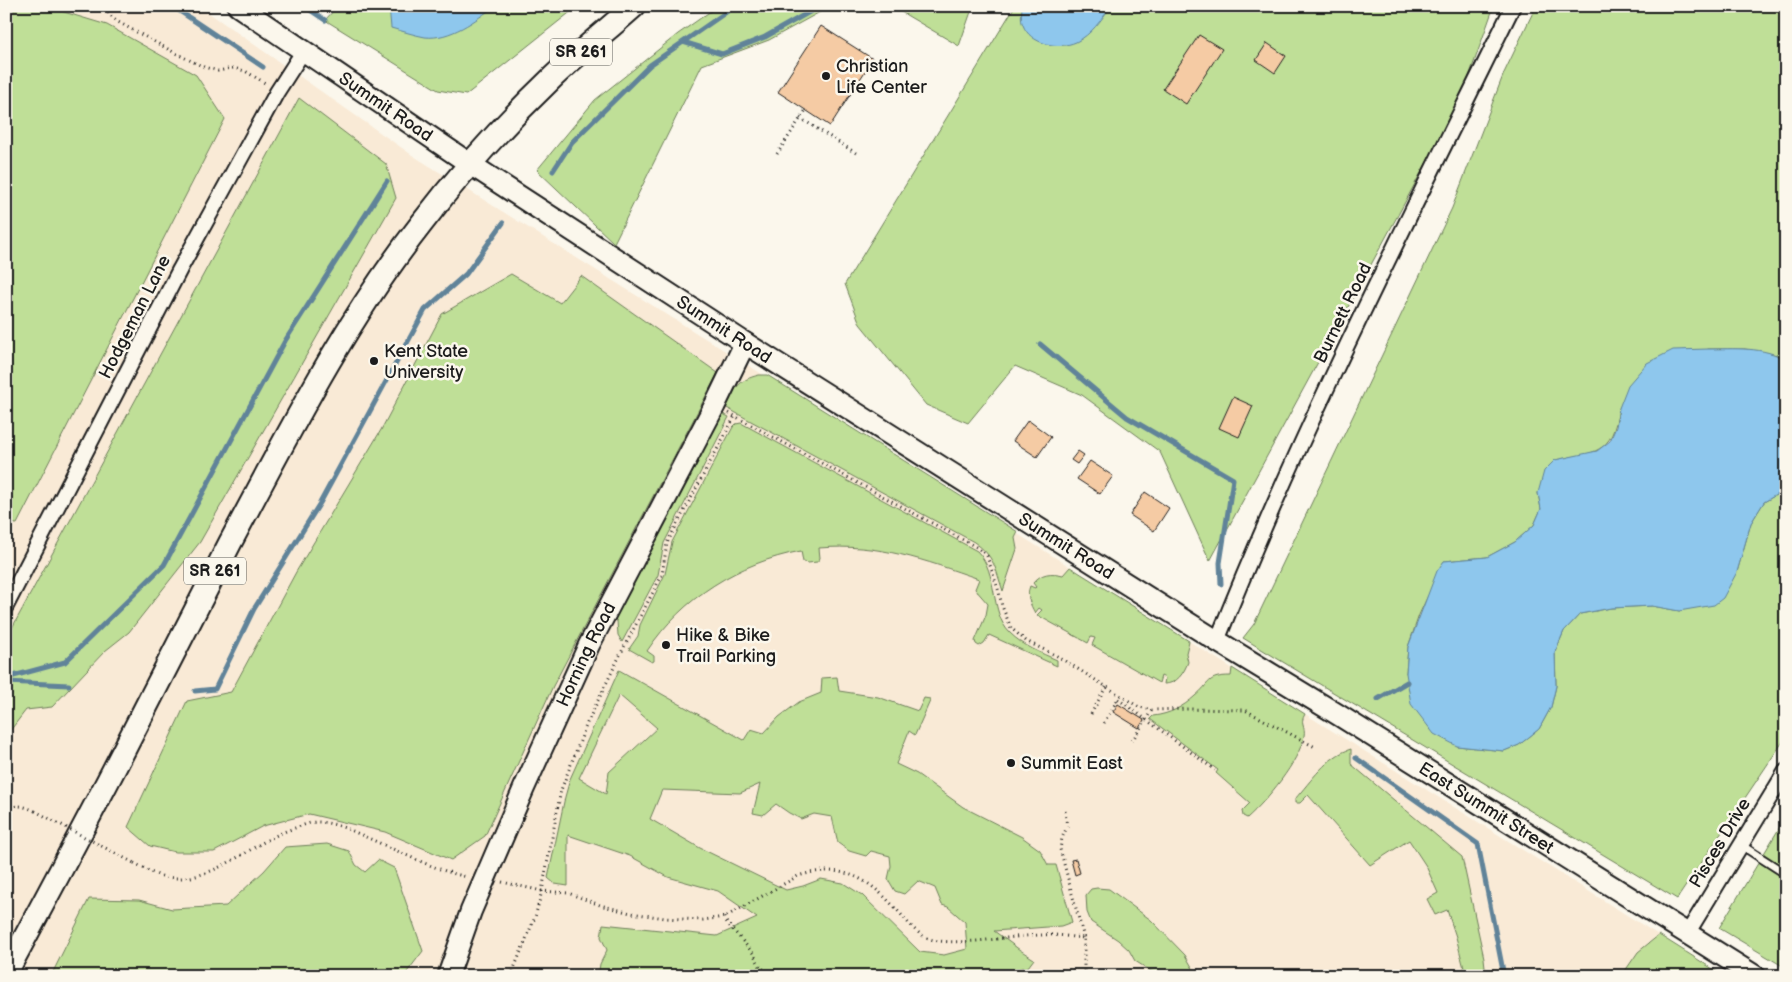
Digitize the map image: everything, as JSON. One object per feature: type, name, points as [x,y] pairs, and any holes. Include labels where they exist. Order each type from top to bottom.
[{"type":"main road","name":"Summit Road","points":[[238,6],[470,164],[745,343],[1216,641]]},
{"type":"main road","name":"SR 261","points":[[6,973],[304,405],[373,293],[420,226],[470,164],[550,80],[634,6]]},
{"type":"main road","name":"Horning Road","points":[[448,976],[474,903],[589,646],[715,405],[745,343]]},
{"type":"main road","name":"East Summit Street","points":[[1216,641],[1337,714],[1755,976]]},
{"type":"street","name":"Burnett Road","points":[[1216,641],[1247,564],[1306,434],[1513,6]]},
{"type":"street","name":"Hodgeman Lane","points":[[6,606],[180,270],[277,92],[304,50]]},
{"type":"street","name":"Pisces Drive","points":[[1686,934],[1786,771]]},
{"type":"lane","points":[[1741,844],[1786,874]]},
{"type":"path","points":[[100,6],[118,22],[204,67],[218,71],[233,68],[245,71],[264,83]]},
{"type":"path","points":[[777,154],[806,110]]},
{"type":"path","points":[[800,118],[859,155]]},
{"type":"path","points":[[715,405],[978,548],[987,556],[1002,606],[1011,628],[1026,641],[1057,656],[1106,687],[1216,770]]},
{"type":"path","points":[[511,976],[535,917],[542,891],[561,790],[587,723],[662,574],[667,543],[735,416]]},
{"type":"path","points":[[1091,714],[1106,687]]},
{"type":"path","points":[[1119,697],[1139,707],[1152,710],[1245,710],[1317,748]]},
{"type":"path","points":[[1104,723],[1119,697]]},
{"type":"path","points":[[1132,741],[1152,710]]},
{"type":"path","points":[[6,811],[16,806],[25,806],[160,876],[175,878],[204,875],[282,832],[318,822],[355,832],[458,875],[472,878]]},
{"type":"path","points":[[1065,811],[1067,826],[1060,849],[1084,938],[1084,976]]},
{"type":"path","points":[[497,881],[542,891],[568,893],[600,905],[624,911],[665,918],[703,920],[725,917],[798,876],[833,870],[848,874],[867,883],[894,906],[915,931],[927,938],[944,941],[986,940],[1043,934],[1084,938]]},
{"type":"path","points":[[725,917],[727,923],[753,953],[761,968],[777,976]]},
{"type":"shaded area","name":"Kent State University","points":[[6,6],[199,6],[412,155],[1724,976],[6,976]]},
{"type":"green space","points":[[6,6],[53,6],[54,9],[107,25],[196,75],[225,119],[17,524],[6,523]]},
{"type":"green space","points":[[338,6],[578,6],[466,95],[438,90],[325,20]]},
{"type":"green space","points":[[718,6],[831,6],[769,40],[702,65],[614,243],[537,170],[595,100],[678,34]]},
{"type":"green space","points":[[891,6],[973,6],[959,46]]},
{"type":"green space","points":[[1015,6],[1494,6],[1461,99],[1210,561],[1160,452],[1082,395],[1015,366],[968,423],[926,405],[860,324],[845,284]]},
{"type":"green space","points":[[1536,6],[1786,6],[1786,360],[1778,355],[1745,349],[1708,349],[1619,408],[1612,435],[1600,449],[1555,460],[1538,493],[1541,509],[1534,525],[1515,542],[1487,557],[1444,561],[1419,615],[1408,647],[1406,673],[1457,746],[1504,751],[1519,745],[1539,729],[1551,707],[1556,686],[1555,652],[1564,631],[1580,614],[1611,608],[1652,606],[1680,611],[1737,572],[1751,523],[1764,502],[1786,489],[1786,737],[1677,899],[1243,638],[1254,624],[1452,208],[1504,73]]},
{"type":"green space","points":[[299,98],[386,164],[396,198],[200,542],[129,632],[105,651],[52,707],[26,710],[6,736],[6,639]]},
{"type":"green space","points":[[511,274],[560,303],[581,276],[718,373],[553,686],[485,836],[451,860],[385,832],[309,814],[263,826],[214,852],[175,852],[150,846],[128,827],[187,701],[231,692],[296,572],[381,430],[442,314]]},
{"type":"green space","points":[[759,375],[767,375],[1018,532],[1015,538],[1017,549],[1003,591],[996,569],[990,558],[974,542],[725,407],[731,395],[741,383]]},
{"type":"green space","points":[[721,413],[729,417],[664,543],[658,575],[622,642],[618,635],[617,621],[614,619]]},
{"type":"green space","points":[[741,423],[977,551],[984,560],[992,581],[996,604],[1003,624],[1021,642],[1057,660],[1057,666],[989,635],[984,643],[979,646],[976,644],[975,641],[986,615],[988,604],[975,589],[979,579],[900,554],[841,547],[819,548],[820,558],[817,562],[803,562],[801,551],[755,564],[734,574],[714,585],[677,614],[647,651],[654,656],[654,661],[652,662],[629,649],[638,636],[640,625],[665,574],[672,542],[733,427]]},
{"type":"green space","points":[[1070,567],[1189,641],[1186,653],[1188,662],[1176,680],[1169,684],[1164,684],[1165,678],[1161,676],[1159,683],[1092,645],[1095,638],[1091,637],[1088,643],[1037,615],[1042,610],[1039,608],[1035,613],[1030,603],[1030,586],[1035,588],[1033,583],[1043,575],[1063,575]]},
{"type":"green space","points":[[1232,668],[1305,714],[1303,720],[1304,736],[1296,757],[1273,791],[1247,818],[1243,816],[1242,811],[1250,803],[1216,773],[1218,770],[1150,719],[1153,716],[1165,714],[1181,707],[1213,679],[1231,676]]},
{"type":"green space","points":[[619,670],[744,740],[751,729],[764,733],[779,717],[799,702],[821,693],[822,678],[837,677],[839,691],[878,697],[918,711],[924,698],[930,699],[915,735],[909,731],[896,764],[917,774],[963,807],[1022,837],[1040,850],[1048,865],[1056,865],[1072,922],[1061,926],[994,931],[1034,959],[1028,967],[987,974],[987,976],[598,976],[600,964],[607,950],[601,937],[603,924],[717,936],[757,918],[718,891],[668,877],[630,856],[568,835],[568,886],[555,884],[548,878],[570,779]],"holes":[[[619,695],[657,728],[609,772],[606,794],[579,778]],[[760,784],[753,813],[763,815],[776,804],[801,819],[814,814],[832,817],[838,843],[849,851],[866,856],[871,851],[890,856],[891,866],[888,879],[895,891],[904,894],[918,881],[935,888],[942,905],[948,907],[965,922],[967,949],[944,955],[920,952],[862,895],[843,883],[821,879],[786,890],[700,848],[650,819],[662,790],[740,793]]]},
{"type":"green space","points":[[1351,749],[1351,764],[1462,857],[1484,958],[1486,976],[1466,976],[1447,910],[1435,915],[1427,899],[1438,893],[1426,866],[1409,840],[1370,865],[1308,795],[1300,803],[1295,803],[1295,799],[1327,763],[1342,752]]},
{"type":"green space","points":[[1786,817],[1786,968],[1719,928]]},
{"type":"green space","points":[[327,844],[349,851],[356,865],[365,872],[378,860],[394,868],[423,951],[404,976],[51,976],[89,899],[139,900],[172,909],[226,906],[264,871],[285,847]]},
{"type":"green space","points":[[1091,889],[1109,889],[1151,920],[1185,955],[1195,972],[1194,976],[1159,976],[1135,961],[1129,950],[1118,940],[1091,922],[1087,912],[1086,895]]},
{"type":"green space","points":[[1659,935],[1724,976],[1632,976],[1625,971],[1638,952]]},
{"type":"water","points":[[389,6],[495,6],[453,32],[434,37],[425,37],[391,28]]},
{"type":"water","points":[[1022,6],[1111,6],[1087,35],[1076,42],[1053,45],[1038,41],[1027,32],[1021,18]]},
{"type":"water","points":[[1738,349],[1768,352],[1786,360],[1786,489],[1764,502],[1751,523],[1737,572],[1723,598],[1714,605],[1679,611],[1652,606],[1611,608],[1580,614],[1564,631],[1555,652],[1556,686],[1551,707],[1539,729],[1519,745],[1504,751],[1457,746],[1434,734],[1411,704],[1406,673],[1408,647],[1437,571],[1444,561],[1487,557],[1515,542],[1534,525],[1541,509],[1538,493],[1544,471],[1555,460],[1597,451],[1610,441],[1616,427],[1619,408],[1628,385],[1647,363],[1673,350]]},
{"type":"building","name":"Christian Life Center","points":[[821,26],[873,59],[830,126],[778,92]]},
{"type":"building","points":[[1199,35],[1222,49],[1186,104],[1163,89]]},
{"type":"building","points":[[1267,43],[1286,56],[1275,73],[1256,60]]},
{"type":"building","points":[[1233,397],[1253,406],[1239,437],[1219,428]]},
{"type":"building","points":[[1028,420],[1051,437],[1037,457],[1013,441]]},
{"type":"building","points":[[1078,451],[1084,455],[1077,464],[1071,460]]},
{"type":"building","points":[[1090,461],[1113,476],[1100,494],[1077,479]]},
{"type":"building","points":[[1145,492],[1169,508],[1154,531],[1130,515]]},
{"type":"building","points":[[1118,704],[1144,720],[1139,728],[1113,712]]},
{"type":"building","points":[[1076,859],[1080,873],[1075,875],[1071,860]]},
{"type":"waterway","points":[[6,17],[13,6]]},
{"type":"waterway","points":[[172,6],[263,67]]},
{"type":"waterway","points":[[304,6],[325,20]]},
{"type":"waterway","points":[[553,171],[572,142],[650,65],[735,6]]},
{"type":"waterway","points":[[683,42],[722,54],[765,37],[820,6]]},
{"type":"waterway","points":[[6,678],[65,662],[164,565],[285,341],[387,181]]},
{"type":"waterway","points":[[195,691],[215,689],[254,609],[320,503],[425,310],[466,274],[503,223]]},
{"type":"waterway","points":[[1040,344],[1127,417],[1233,479],[1220,563],[1221,584]]},
{"type":"waterway","points":[[6,682],[69,685]]},
{"type":"waterway","points":[[1378,699],[1407,682]]},
{"type":"waterway","points":[[1356,758],[1478,844],[1504,976]]},
{"type":"place","name":"Christian Life Center","points":[[826,76]]},
{"type":"place","name":"Kent State University","points":[[374,361]]},
{"type":"place","name":"Hike & Bike Trail Parking","points":[[666,645]]},
{"type":"place","name":"Summit East","points":[[1011,763]]}]
